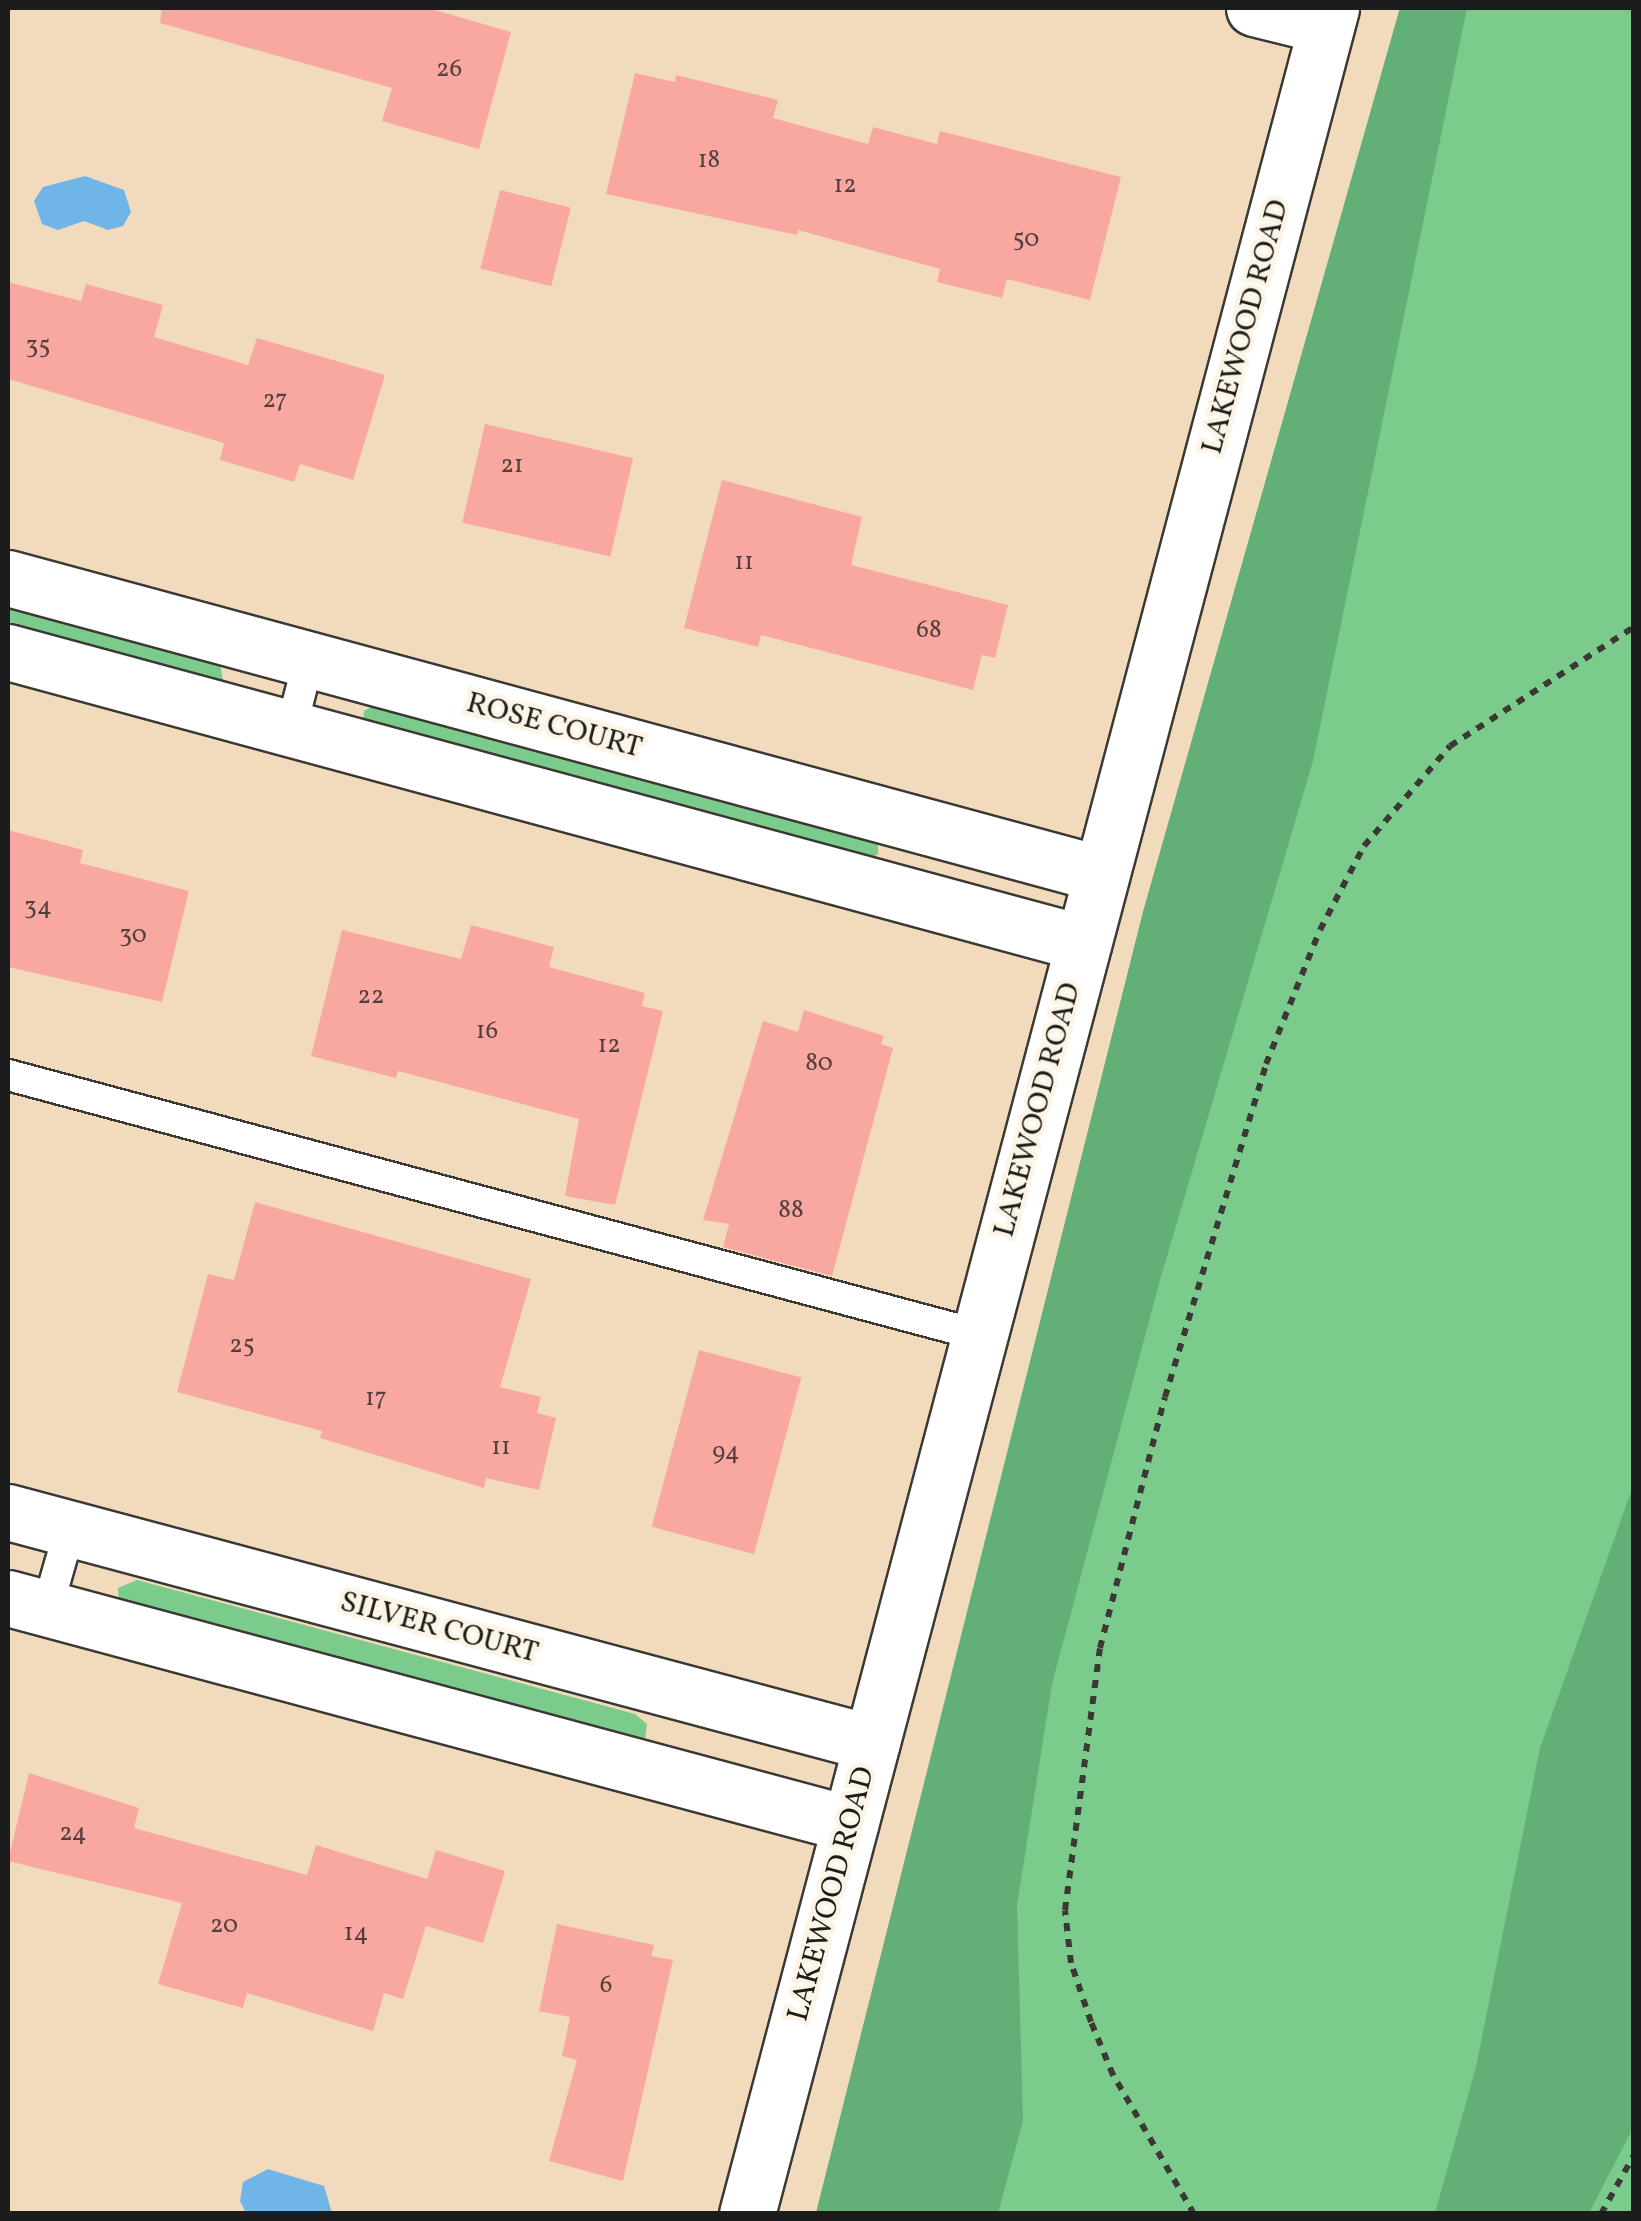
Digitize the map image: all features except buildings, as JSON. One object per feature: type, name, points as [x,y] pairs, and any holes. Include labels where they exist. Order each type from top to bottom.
[{"type":"street","points":[[1254,8],[1328,17]]},
{"type":"street","name":"LAKEWOOD ROAD","points":[[747,2214],[1328,17]]},
{"type":"street","name":"ROSE COURT","points":[[8,578],[1101,874]]},
{"type":"street","points":[[8,652],[1083,944]]},
{"type":"street","name":"SILVER COURT","points":[[8,1512],[872,1743]]},
{"type":"street","points":[[27,1604],[850,1824]]},
{"type":"lane","points":[[291,729],[309,659]]},
{"type":"lane","points":[[8,1076],[979,1335]]},
{"type":"lane","points":[[27,1604],[70,1529]]},
{"type":"path","points":[[1194,2214],[1098,2040],[1071,1963],[1065,1910],[1100,1648],[1170,1380],[1266,1064],[1320,930],[1364,846],[1450,746],[1634,627]]},
{"type":"path","points":[[1601,2214],[1634,2155]]},
{"type":"green space","points":[[1400,8],[1633,8],[1633,2213],[816,2214],[1143,912]]},
{"type":"green space","points":[[1400,8],[1467,8],[1313,761],[1160,1280],[1052,1684],[1017,1905],[1023,2121],[998,2213],[816,2213],[1143,912]]},
{"type":"green space","points":[[8,602],[220,662],[223,682],[8,634]]},
{"type":"green space","points":[[374,705],[878,840],[878,853],[872,861],[363,723],[364,711]]},
{"type":"green space","points":[[1633,1486],[1633,2128],[1589,2213],[1435,2213],[1476,2067],[1540,1748]]},
{"type":"green space","points":[[137,1580],[635,1714],[647,1724],[645,1739],[119,1602],[118,1588]]},
{"type":"water","points":[[85,176],[124,190],[131,212],[123,226],[108,230],[84,221],[58,230],[42,224],[34,201],[43,187]]},
{"type":"water","points":[[268,2169],[324,2186],[332,2213],[246,2213],[240,2201],[243,2182]]}]
